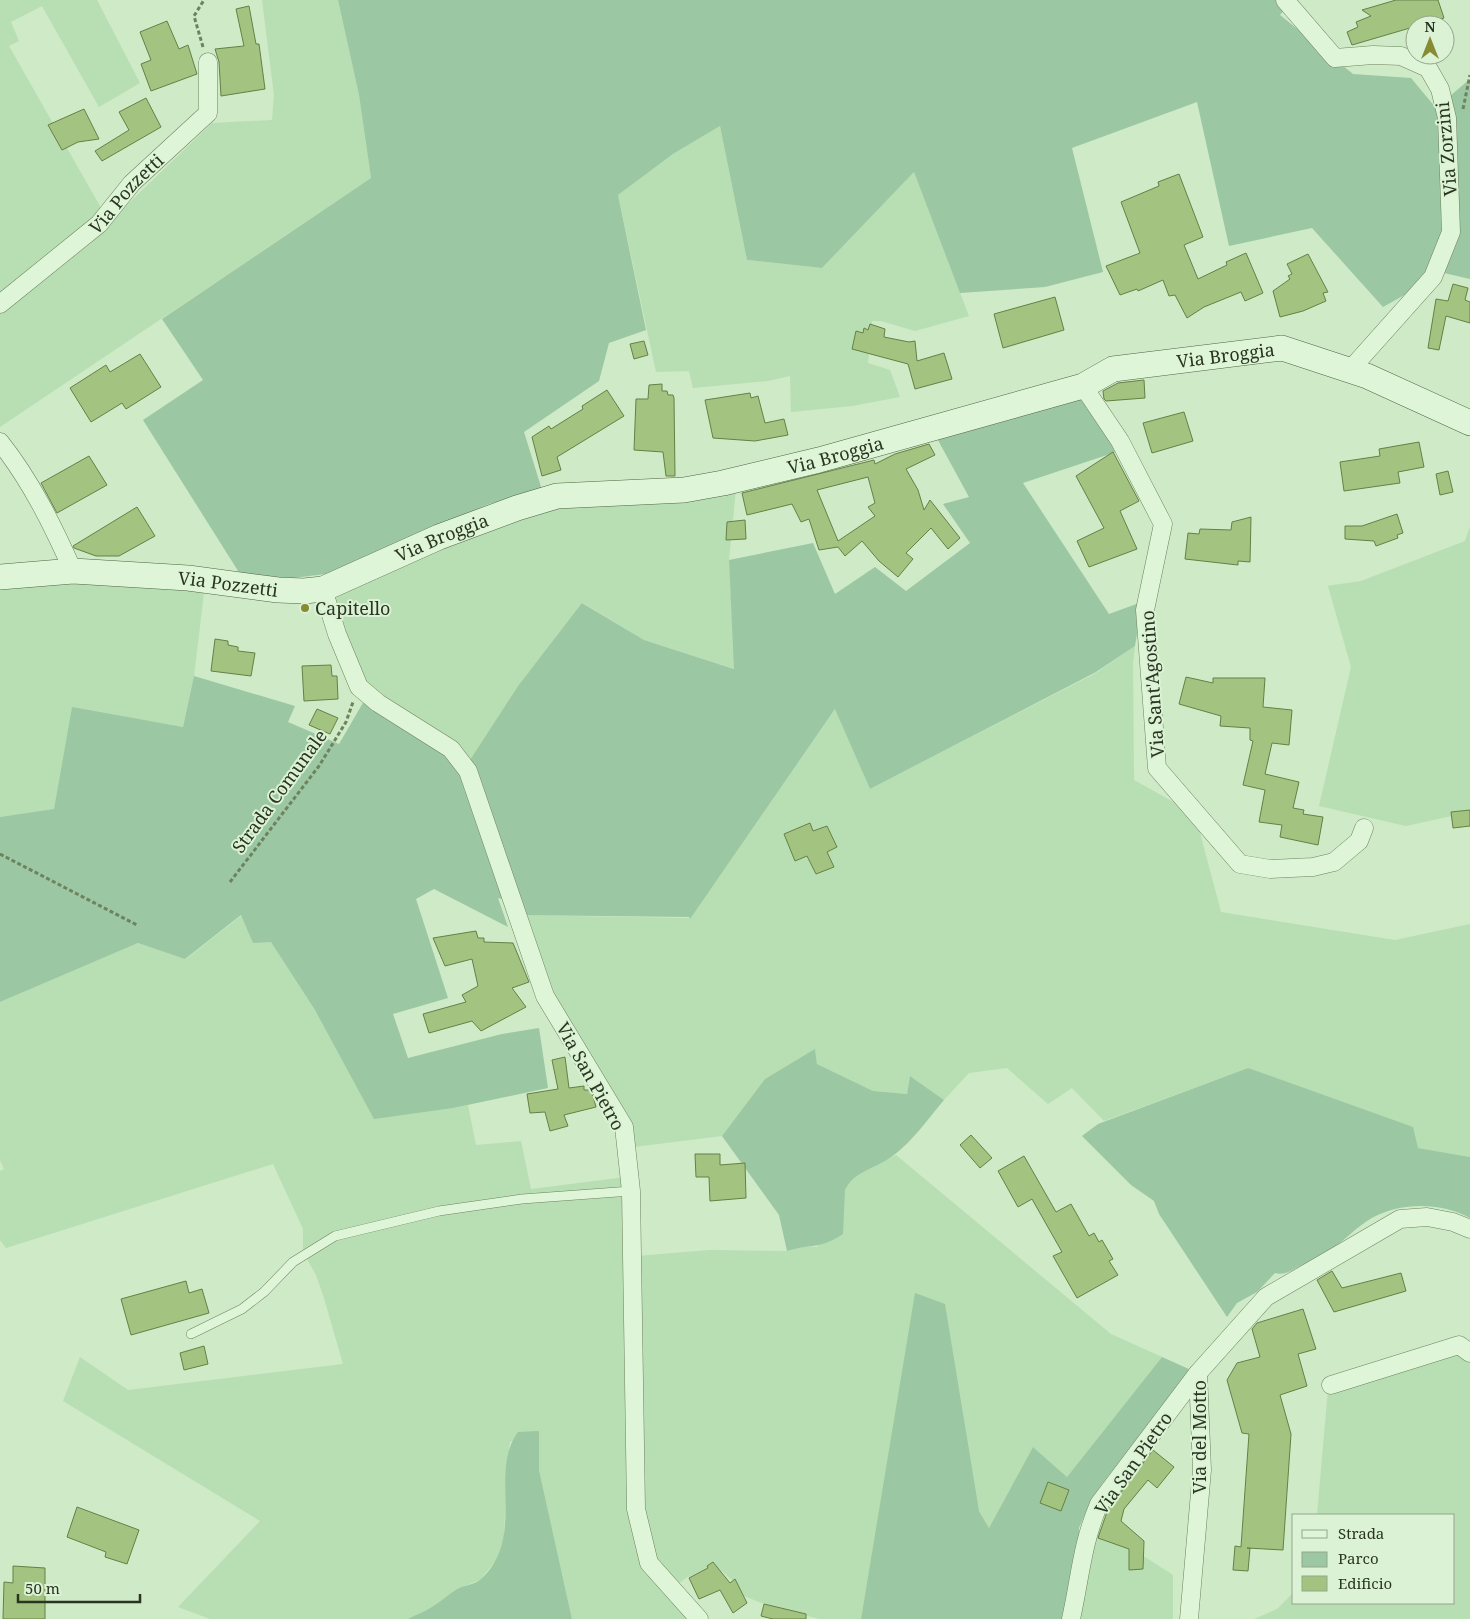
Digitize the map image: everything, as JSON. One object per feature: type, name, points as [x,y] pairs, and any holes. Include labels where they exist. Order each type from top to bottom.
[{"type":"street","name":"Via Zorzini","points":[[1285,0],[1335,58],[1373,54],[1401,56],[1428,68],[1440,89],[1447,118],[1452,232],[1433,277],[1350,370]]},
{"type":"street","name":"Via Pozzetti","points":[[0,304],[99,224],[132,183],[208,113],[208,62]]},
{"type":"street","name":"Via Broggia","points":[[324,589],[439,537],[517,508],[556,496],[684,490],[723,483],[819,460],[1082,386],[1113,369],[1282,348],[1350,370],[1470,423]]},
{"type":"street","name":"Via Sant'Agostino","points":[[1082,386],[1120,442],[1163,524],[1144,610],[1157,768],[1240,864],[1270,869],[1313,867],[1334,862],[1359,841],[1364,828]]},
{"type":"street","points":[[0,442],[14,459],[54,529],[73,571]]},
{"type":"street","name":"Via Pozzetti","points":[[0,578],[73,571],[188,578],[278,590],[304,591],[324,589]]},
{"type":"street","name":"Via San Pietro","points":[[324,589],[337,634],[359,687],[378,703],[451,749],[468,771],[545,996],[624,1127],[631,1190],[636,1509],[649,1563],[700,1619]]},
{"type":"street","name":"Via del Motto","points":[[1189,1619],[1202,1470],[1198,1374],[1266,1297],[1400,1220],[1427,1217],[1453,1222],[1470,1229]]},
{"type":"street","points":[[1331,1385],[1459,1345],[1470,1354]]},
{"type":"street","name":"Via San Pietro","points":[[1070,1619],[1079,1566],[1089,1527],[1099,1504],[1198,1374]]},
{"type":"lane","points":[[191,1334],[242,1309],[264,1292],[293,1262],[335,1236],[439,1211],[522,1199],[631,1190]]},
{"type":"path","points":[[204,0],[194,16],[208,62]]},
{"type":"path","points":[[1447,118],[1463,109],[1470,75]]},
{"type":"path","points":[[1467,91],[1470,88]]},
{"type":"path","name":"Strada Comunale","points":[[230,882],[319,766],[346,722],[359,687]]},
{"type":"path","points":[[0,854],[137,925]]},
{"type":"green space","points":[[0,0],[97,0],[140,83],[99,107],[42,6],[11,22],[19,41],[9,46],[109,222],[212,123],[272,120],[274,95],[262,0],[338,0],[359,95],[371,178],[0,427]]},
{"type":"green space","points":[[338,0],[1292,0],[1280,15],[1353,74],[1411,78],[1436,108],[1470,79],[1470,279],[1444,273],[1383,307],[1312,228],[1229,246],[1197,102],[1072,148],[1103,272],[1045,287],[960,293],[914,172],[822,268],[747,260],[720,126],[673,154],[618,195],[646,330],[609,343],[599,381],[524,432],[542,490],[489,504],[326,574],[293,578],[240,574],[143,420],[203,380],[162,319],[371,178],[359,95]]},
{"type":"green space","points":[[720,126],[747,260],[822,268],[914,172],[969,316],[915,331],[881,321],[872,321],[868,363],[890,370],[900,397],[852,406],[791,412],[790,376],[768,381],[693,388],[689,371],[656,372],[618,195],[673,154]]},
{"type":"green space","points":[[1086,384],[1125,449],[1023,483],[1109,614],[1142,602],[1135,646],[1096,672],[870,789],[835,709],[690,919],[689,917],[512,915],[506,900],[498,898],[508,927],[434,889],[416,899],[448,998],[393,1014],[408,1058],[502,1034],[539,1028],[548,1088],[453,1108],[374,1119],[315,1010],[271,942],[253,943],[241,915],[185,959],[138,943],[0,1002],[0,817],[54,809],[72,707],[183,727],[194,676],[295,706],[288,722],[339,744],[367,696],[470,760],[518,686],[582,603],[644,640],[734,669],[729,560],[813,543],[835,594],[875,567],[906,591],[970,543],[943,504],[969,497],[933,431]]},
{"type":"green space","points":[[736,488],[729,560],[735,669],[644,640],[583,603],[518,686],[470,760],[367,696],[328,599],[518,510]]},
{"type":"green space","points":[[1470,526],[1470,812],[1406,826],[1319,806],[1351,667],[1328,586],[1326,586],[1361,581],[1465,541]]},
{"type":"green space","points":[[39,579],[205,585],[194,676],[183,727],[72,708],[54,810],[0,817],[0,587]]},
{"type":"green space","points":[[1135,646],[1133,663],[1134,780],[1195,814],[1221,912],[1395,940],[1470,924],[1470,1157],[1418,1148],[1248,1068],[1104,1121],[1072,1088],[1048,1104],[1007,1068],[969,1073],[944,1100],[910,1076],[907,1094],[873,1091],[817,1064],[815,1050],[765,1079],[722,1136],[626,1148],[512,915],[690,918],[836,708],[870,789],[1096,673]]},
{"type":"green space","points":[[242,915],[271,941],[315,1010],[453,1108],[468,1105],[476,1145],[521,1141],[531,1189],[618,1178],[625,1174],[638,1256],[709,1250],[787,1251],[802,1246],[817,1247],[847,1185],[862,1171],[896,1155],[1111,1334],[1162,1357],[1067,1477],[1033,1447],[989,1528],[979,1511],[916,1293],[861,1619],[819,1619],[764,1604],[744,1596],[733,1581],[715,1565],[686,1578],[671,1589],[696,1619],[572,1619],[539,1470],[539,1432],[510,1442],[506,1481],[504,1540],[498,1558],[480,1580],[457,1589],[434,1607],[408,1619],[210,1619],[178,1607],[260,1521],[63,1401],[80,1357],[128,1390],[343,1364],[324,1298],[316,1275],[303,1252],[303,1229],[273,1164],[6,1248],[0,1240],[0,1171],[4,1169],[0,1160],[0,1002],[138,943],[186,959]]},
{"type":"green space","points":[[815,1049],[817,1064],[873,1091],[907,1094],[910,1076],[944,1100],[899,1151],[852,1180],[848,1185],[845,1190],[843,1234],[828,1242],[787,1251],[779,1215],[722,1136],[765,1079]]},
{"type":"green space","points":[[1248,1068],[1413,1127],[1418,1148],[1470,1157],[1470,1218],[1458,1212],[1432,1206],[1404,1207],[1378,1215],[1318,1257],[1288,1272],[1282,1274],[1275,1273],[1257,1292],[1237,1303],[1227,1317],[1159,1214],[1154,1201],[1131,1185],[1082,1136],[1098,1124]]},
{"type":"green space","points":[[915,1293],[945,1304],[979,1511],[989,1528],[1033,1447],[1067,1477],[1162,1357],[1191,1370],[1090,1502],[1079,1528],[1079,1553],[1068,1619],[861,1619]]},
{"type":"green space","points":[[1429,1351],[1470,1356],[1470,1619],[1254,1619],[1277,1609],[1292,1594],[1292,1604],[1455,1604],[1455,1514],[1317,1514],[1328,1389]]},
{"type":"green space","points":[[539,1431],[539,1470],[572,1619],[408,1619],[432,1607],[457,1589],[479,1581],[495,1562],[502,1544],[505,1525],[506,1466],[510,1448],[518,1432]]},
{"type":"green space","points":[[1092,1523],[1173,1575],[1173,1619],[1068,1619]]},
{"type":"building","points":[[1396,0],[1438,0],[1443,15],[1405,15],[1405,29],[1352,45],[1347,32],[1358,27],[1356,22],[1371,16],[1362,10]]},
{"type":"building","points":[[249,6],[256,44],[259,44],[265,89],[221,96],[219,62],[215,49],[244,46],[236,9]]},
{"type":"building","points":[[167,21],[179,49],[188,45],[197,74],[151,91],[141,64],[151,60],[140,32]]},
{"type":"building","points":[[146,98],[161,127],[102,161],[95,151],[129,130],[119,112]]},
{"type":"building","points":[[84,109],[99,139],[78,142],[62,150],[48,125]]},
{"type":"building","points":[[1179,174],[1203,237],[1184,245],[1198,279],[1227,265],[1226,262],[1246,253],[1263,293],[1245,301],[1241,292],[1204,307],[1187,318],[1175,295],[1169,296],[1163,280],[1138,291],[1137,289],[1120,295],[1106,266],[1140,253],[1121,202],[1159,186],[1158,182]]},
{"type":"building","points":[[1308,254],[1328,292],[1323,293],[1326,301],[1303,311],[1280,317],[1273,291],[1290,279],[1288,276],[1292,274],[1287,264]]},
{"type":"building","points":[[1453,284],[1468,288],[1465,300],[1470,302],[1470,323],[1446,316],[1439,350],[1428,348],[1436,299],[1448,301]]},
{"type":"building","points":[[1055,297],[1064,330],[1003,348],[994,314]]},
{"type":"building","points":[[870,324],[885,329],[884,337],[909,342],[915,341],[917,361],[944,353],[952,379],[915,389],[908,364],[852,349],[856,331],[863,333],[864,328],[868,330]]},
{"type":"building","points":[[644,341],[648,355],[634,359],[630,344]]},
{"type":"building","points":[[140,354],[161,387],[126,409],[122,403],[91,422],[70,388],[106,365],[110,372]]},
{"type":"building","points":[[1144,380],[1145,398],[1106,401],[1104,399],[1103,391],[1118,383]]},
{"type":"building","points":[[662,384],[662,391],[667,391],[668,395],[673,395],[674,398],[675,476],[666,476],[663,452],[634,450],[636,399],[648,399],[649,385]]},
{"type":"building","points":[[607,390],[624,416],[557,457],[561,470],[542,476],[532,437],[549,426],[551,429],[583,409],[582,406]]},
{"type":"building","points":[[750,393],[751,398],[758,396],[765,423],[784,419],[788,435],[755,441],[713,438],[705,400]]},
{"type":"building","points":[[1184,412],[1193,441],[1152,453],[1143,423]]},
{"type":"building","points":[[1419,442],[1424,467],[1398,472],[1400,483],[1344,491],[1340,462],[1380,456],[1379,449]]},
{"type":"building","points":[[929,444],[935,455],[906,469],[918,490],[924,510],[930,500],[960,538],[948,549],[931,528],[906,553],[913,559],[898,577],[879,561],[862,541],[845,556],[838,547],[819,550],[809,519],[801,522],[792,504],[747,515],[742,493],[874,460],[875,464],[895,454]],"holes":[[[868,477],[875,503],[868,507],[875,516],[838,541],[817,490]]]},
{"type":"building","points":[[1113,452],[1139,501],[1120,511],[1137,549],[1089,567],[1077,541],[1104,528],[1076,476]]},
{"type":"building","points":[[89,456],[107,485],[57,513],[41,483]]},
{"type":"building","points":[[1448,471],[1453,492],[1440,495],[1436,474]]},
{"type":"building","points":[[137,507],[155,536],[119,556],[96,556],[74,548],[73,546]]},
{"type":"building","points":[[1397,514],[1403,533],[1397,535],[1398,538],[1376,546],[1374,541],[1345,539],[1345,526],[1362,526]]},
{"type":"building","points":[[1251,517],[1250,562],[1238,561],[1238,565],[1185,559],[1188,533],[1199,534],[1200,529],[1231,530],[1232,522]]},
{"type":"building","points":[[745,520],[746,539],[726,540],[727,522]]},
{"type":"building","points":[[215,639],[228,641],[228,645],[238,647],[238,651],[255,653],[251,676],[211,671]]},
{"type":"building","points":[[331,665],[332,676],[337,676],[338,699],[304,701],[302,666]]},
{"type":"building","points":[[1186,677],[1213,683],[1213,678],[1265,678],[1263,707],[1292,710],[1289,745],[1272,743],[1265,774],[1299,782],[1293,808],[1304,810],[1303,814],[1323,817],[1318,845],[1280,837],[1282,825],[1259,822],[1265,790],[1243,785],[1253,741],[1250,740],[1250,728],[1220,726],[1221,716],[1179,704]]},
{"type":"building","points":[[317,709],[338,718],[330,734],[309,725]]},
{"type":"building","points":[[1470,810],[1470,826],[1453,828],[1451,812]]},
{"type":"building","points":[[810,823],[813,831],[827,826],[837,847],[827,852],[834,867],[816,874],[807,856],[795,861],[784,834]]},
{"type":"building","points":[[476,931],[478,938],[484,938],[484,942],[513,943],[529,982],[512,988],[526,1007],[481,1031],[472,1021],[429,1033],[423,1014],[466,1002],[462,995],[478,986],[472,959],[445,966],[433,938]]},
{"type":"building","points":[[565,1057],[569,1088],[584,1086],[584,1090],[589,1090],[593,1096],[596,1107],[564,1115],[568,1126],[550,1131],[545,1112],[530,1113],[527,1094],[558,1089],[552,1060]]},
{"type":"building","points":[[971,1135],[992,1158],[980,1168],[960,1145]]},
{"type":"building","points":[[695,1154],[720,1154],[720,1165],[745,1163],[746,1198],[710,1201],[709,1177],[696,1177]]},
{"type":"building","points":[[1024,1156],[1056,1212],[1071,1204],[1089,1236],[1094,1233],[1099,1242],[1102,1240],[1113,1259],[1109,1261],[1118,1275],[1077,1298],[1053,1256],[1062,1252],[1032,1199],[1018,1207],[998,1171]]},
{"type":"building","points":[[1332,1271],[1342,1288],[1401,1273],[1406,1291],[1334,1312],[1317,1280]]},
{"type":"building","points":[[186,1281],[189,1293],[202,1289],[209,1313],[131,1335],[121,1299]]},
{"type":"building","points":[[1303,1309],[1316,1349],[1298,1354],[1307,1386],[1280,1395],[1291,1434],[1283,1550],[1250,1548],[1248,1571],[1233,1570],[1235,1546],[1241,1547],[1249,1434],[1242,1433],[1227,1380],[1237,1363],[1260,1357],[1252,1329],[1257,1323]]},
{"type":"building","points":[[204,1346],[208,1364],[184,1370],[180,1353]]},
{"type":"building","points":[[1153,1450],[1174,1467],[1157,1488],[1148,1480],[1124,1509],[1121,1521],[1144,1541],[1143,1569],[1129,1570],[1129,1549],[1098,1538],[1108,1509]]},
{"type":"building","points":[[1048,1482],[1069,1490],[1061,1511],[1040,1503]]},
{"type":"building","points":[[77,1507],[139,1530],[127,1564],[105,1557],[106,1552],[67,1537]]},
{"type":"building","points":[[713,1562],[730,1583],[735,1579],[747,1603],[733,1613],[720,1590],[699,1599],[689,1578],[708,1568],[707,1566]]},
{"type":"building","points":[[13,1566],[45,1568],[45,1619],[3,1619],[4,1582],[13,1583]]},
{"type":"building","points":[[764,1604],[806,1614],[806,1619],[773,1619],[761,1616]]},
{"type":"place","name":"Capitello","points":[[305,608]]}]
